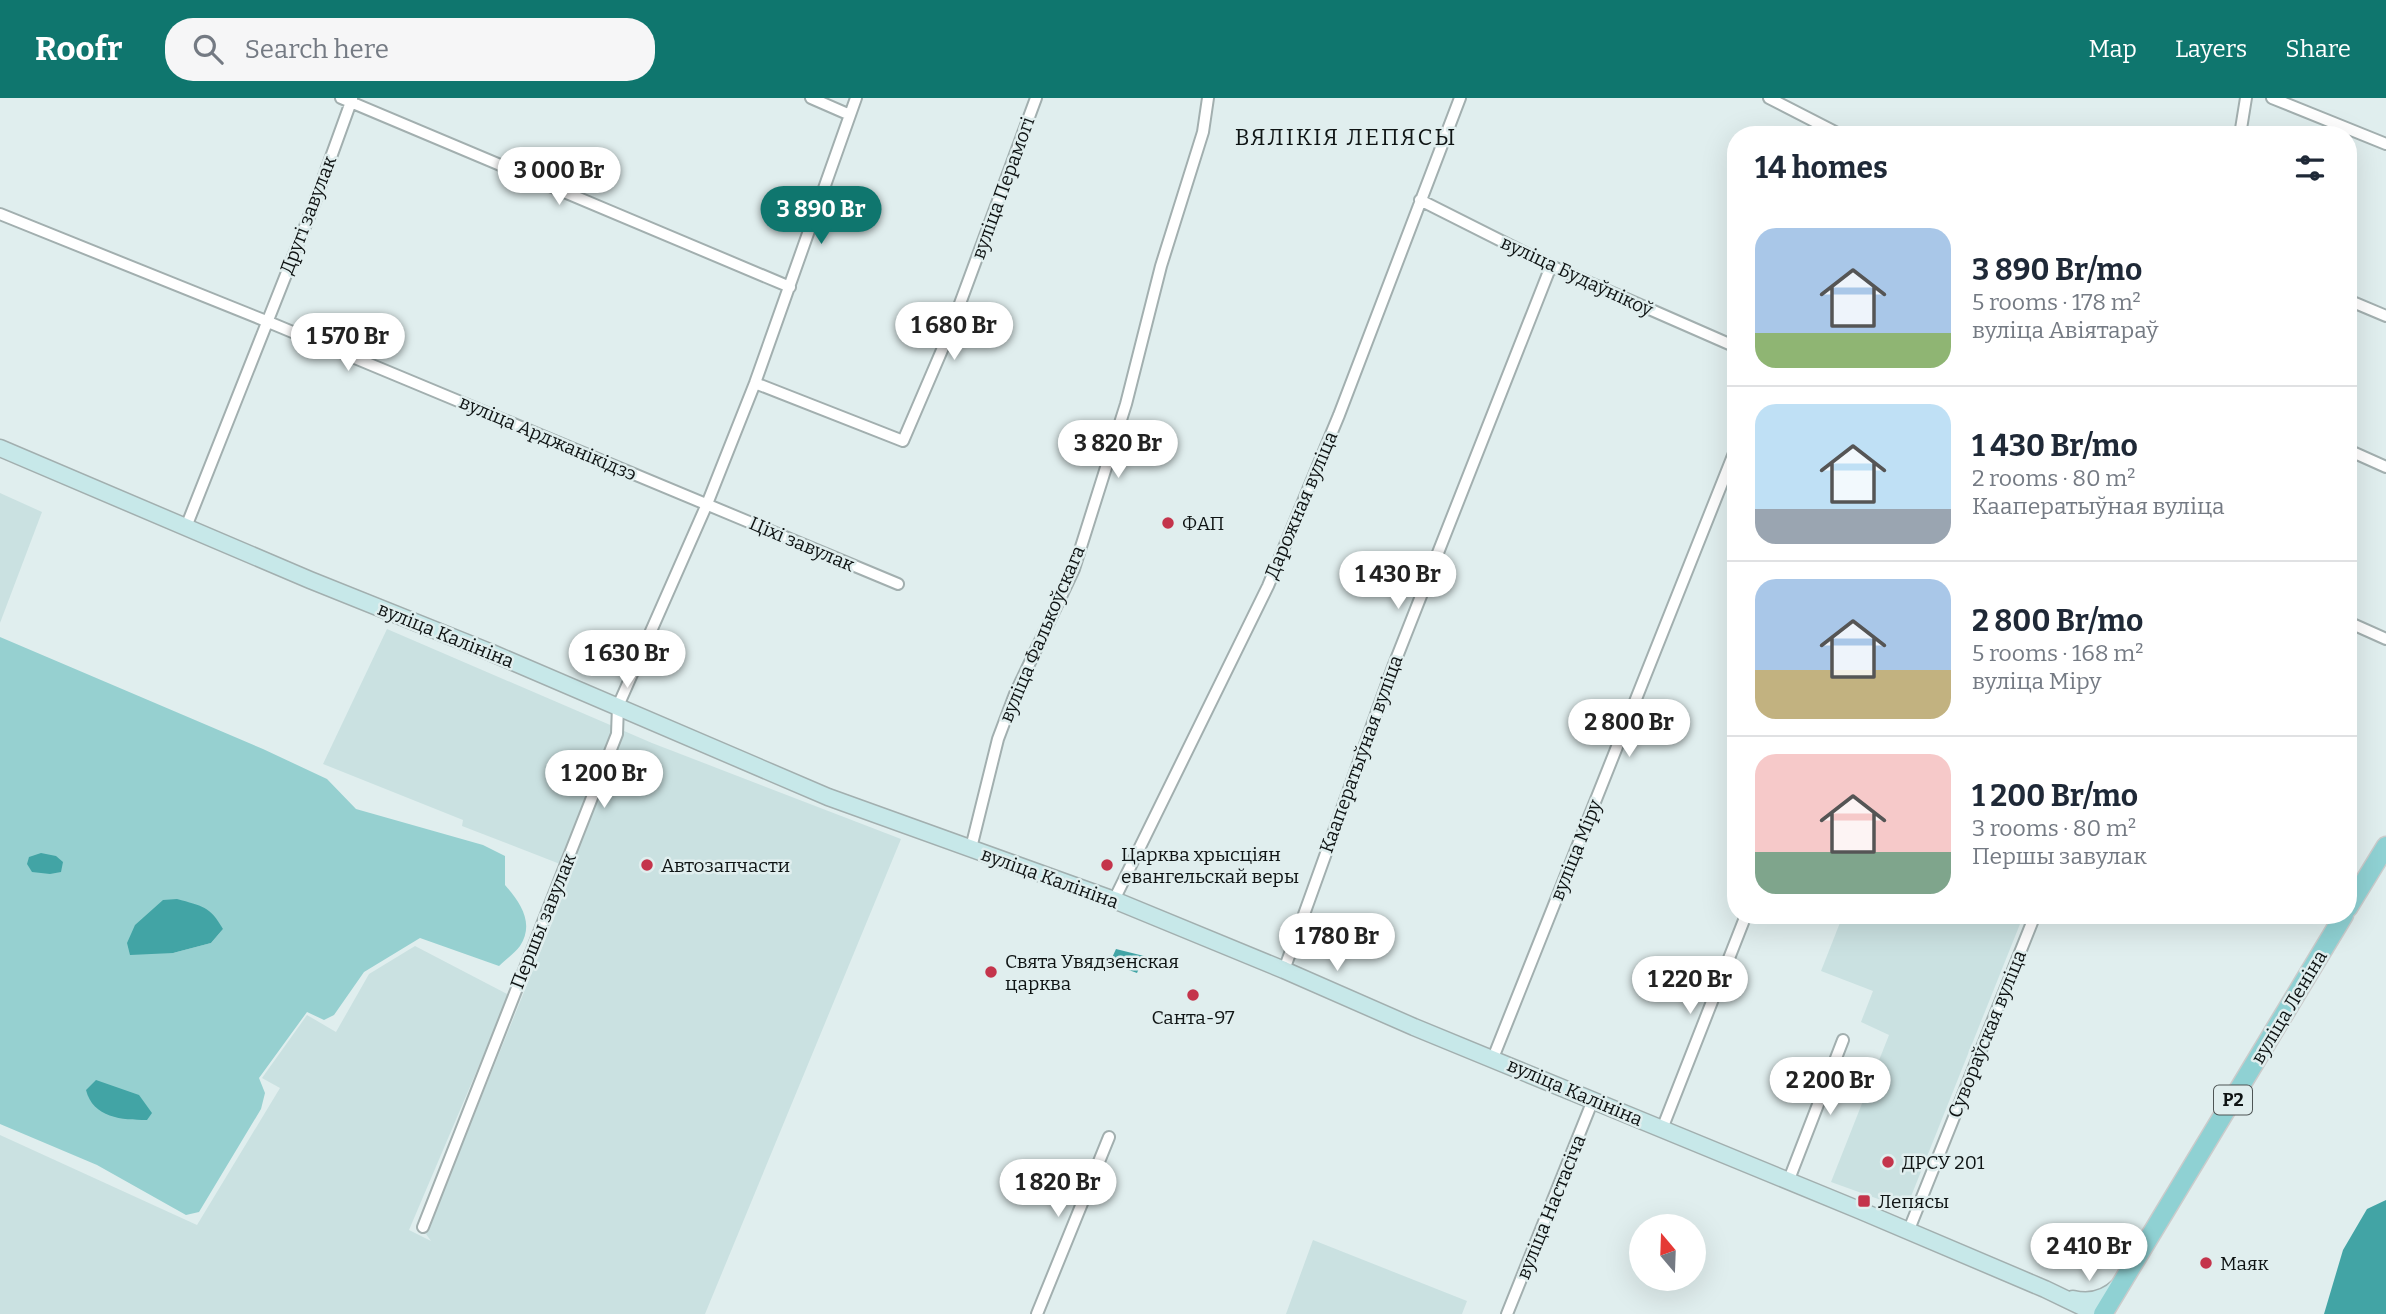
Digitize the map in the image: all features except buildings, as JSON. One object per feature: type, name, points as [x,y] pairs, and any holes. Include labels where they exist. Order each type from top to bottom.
[{"type":"main road","points":[[2357,893],[2386,846]]},
{"type":"main road","name":"вуліца Леніна","points":[[2103,1314],[2339,924]]},
{"type":"street","points":[[811,98],[850,115]]},
{"type":"street","name":"Першы завулак","points":[[423,1227],[617,734],[618,706],[707,504],[754,383],[856,98]]},
{"type":"street","name":"вуліца Перамогі","points":[[754,383],[903,441],[948,336],[1035,98]]},
{"type":"street","name":"вуліца Фалькоўскага","points":[[971,848],[998,739],[1015,694],[1074,569],[1126,404],[1161,266],[1203,132],[1208,98]]},
{"type":"street","points":[[1769,98],[1823,126]]},
{"type":"street","points":[[2241,126],[2246,98]]},
{"type":"street","points":[[2272,98],[2341,126]]},
{"type":"street","points":[[348,99],[790,287]]},
{"type":"street","name":"Другі завулак","points":[[186,527],[314,204],[348,99]]},
{"type":"street","name":"Дарожная вуліца","points":[[1114,900],[1268,586],[1339,415],[1455,99]]},
{"type":"street","points":[[2357,132],[2386,144]]},
{"type":"street","name":"вуліца Будаўнікоў","points":[[1420,200],[1551,266],[1727,343]]},
{"type":"street","name":"вуліца Арджанікідзэ","points":[[0,214],[707,504]]},
{"type":"street","name":"Кааператыўная вуліца","points":[[1284,970],[1393,667],[1551,266]]},
{"type":"street","points":[[2357,304],[2386,316]]},
{"type":"street","name":"вуліца Калініна","points":[[0,448],[618,706],[828,797],[1114,900],[1284,970],[1414,1027],[2063,1297],[2097,1314]]},
{"type":"street","points":[[2357,453],[2386,467]]},
{"type":"street","name":"вуліца Міру","points":[[1493,1058],[1727,471]]},
{"type":"street","name":"Ціхі завулак","points":[[707,504],[898,584]]},
{"type":"street","points":[[2357,626],[2386,639]]},
{"type":"street","points":[[1662,1129],[1742,924]]},
{"type":"street","name":"Сувораўская вуліца","points":[[1908,1232],[2031,924]]},
{"type":"street","points":[[1788,1182],[1843,1041]]},
{"type":"street","name":"вуліца Настасіча","points":[[1507,1314],[1593,1100]]},
{"type":"street","points":[[1037,1314],[1109,1137]]},
{"type":"street","points":[[2063,1297],[2093,1301],[2115,1290],[2121,1283]]},
{"type":"street","points":[[2063,1297],[2082,1314]]},
{"type":"shaded area","points":[[0,493],[42,512],[0,623]]},
{"type":"shaded area","points":[[387,629],[652,743],[901,839],[705,1314],[0,1314],[0,1135],[197,1225],[280,1088],[262,1078],[307,1015],[336,1032],[369,974],[415,946],[509,995],[409,1230],[431,1241],[426,1234],[571,876],[560,864],[462,826],[463,820],[323,764]]},
{"type":"shaded area","points":[[0,637],[327,779],[356,809],[483,845],[505,856],[505,885],[516,898],[526,921],[524,937],[518,949],[499,966],[420,938],[364,972],[334,1015],[324,1020],[307,1012],[259,1078],[265,1093],[261,1109],[199,1212],[186,1215],[97,1165],[0,1124]],"holes":[[[223,929],[211,943],[173,953]]]},
{"type":"shaded area","points":[[41,853],[56,856],[63,862],[61,872],[32,872],[27,864],[29,857]]},
{"type":"shaded area","points":[[177,899],[204,908],[223,929],[211,943],[173,953],[130,955],[127,943],[135,925],[163,900]]},
{"type":"shaded area","points":[[1839,924],[2020,924],[1906,1209],[1831,1182],[1889,1035],[1861,1022],[1873,991],[1821,971]]},
{"type":"shaded area","points":[[1116,949],[1144,956],[1137,973],[1115,965],[1111,960]]},
{"type":"shaded area","points":[[96,1080],[139,1095],[152,1113],[147,1120],[137,1120],[110,1116],[102,1112],[95,1107],[86,1090]]},
{"type":"shaded area","points":[[2386,1200],[2386,1314],[2324,1314],[2343,1250],[2367,1209]]},
{"type":"shaded area","points":[[1313,1240],[1467,1301],[1462,1314],[1286,1314]]},
{"type":"place","name":"ФАП","points":[[1168,523]]},
{"type":"place","name":"Автозапчасти","points":[[647,865]]},
{"type":"place","name":"Царква хрысціян евангельскай веры","points":[[1107,865]]},
{"type":"place","name":"Свята Увядзенская царква","points":[[991,972]]},
{"type":"place","name":"Санта-97","points":[[1193,995]]},
{"type":"place","name":"ДРСУ 201","points":[[1888,1162]]},
{"type":"place","name":"Лепясы","points":[[1864,1201]]},
{"type":"place","name":"Маяк","points":[[2206,1263]]},
{"type":"district","name":"ВЯЛІКІЯ ЛЕПЯСЫ","points":[[1346,137]]}]
